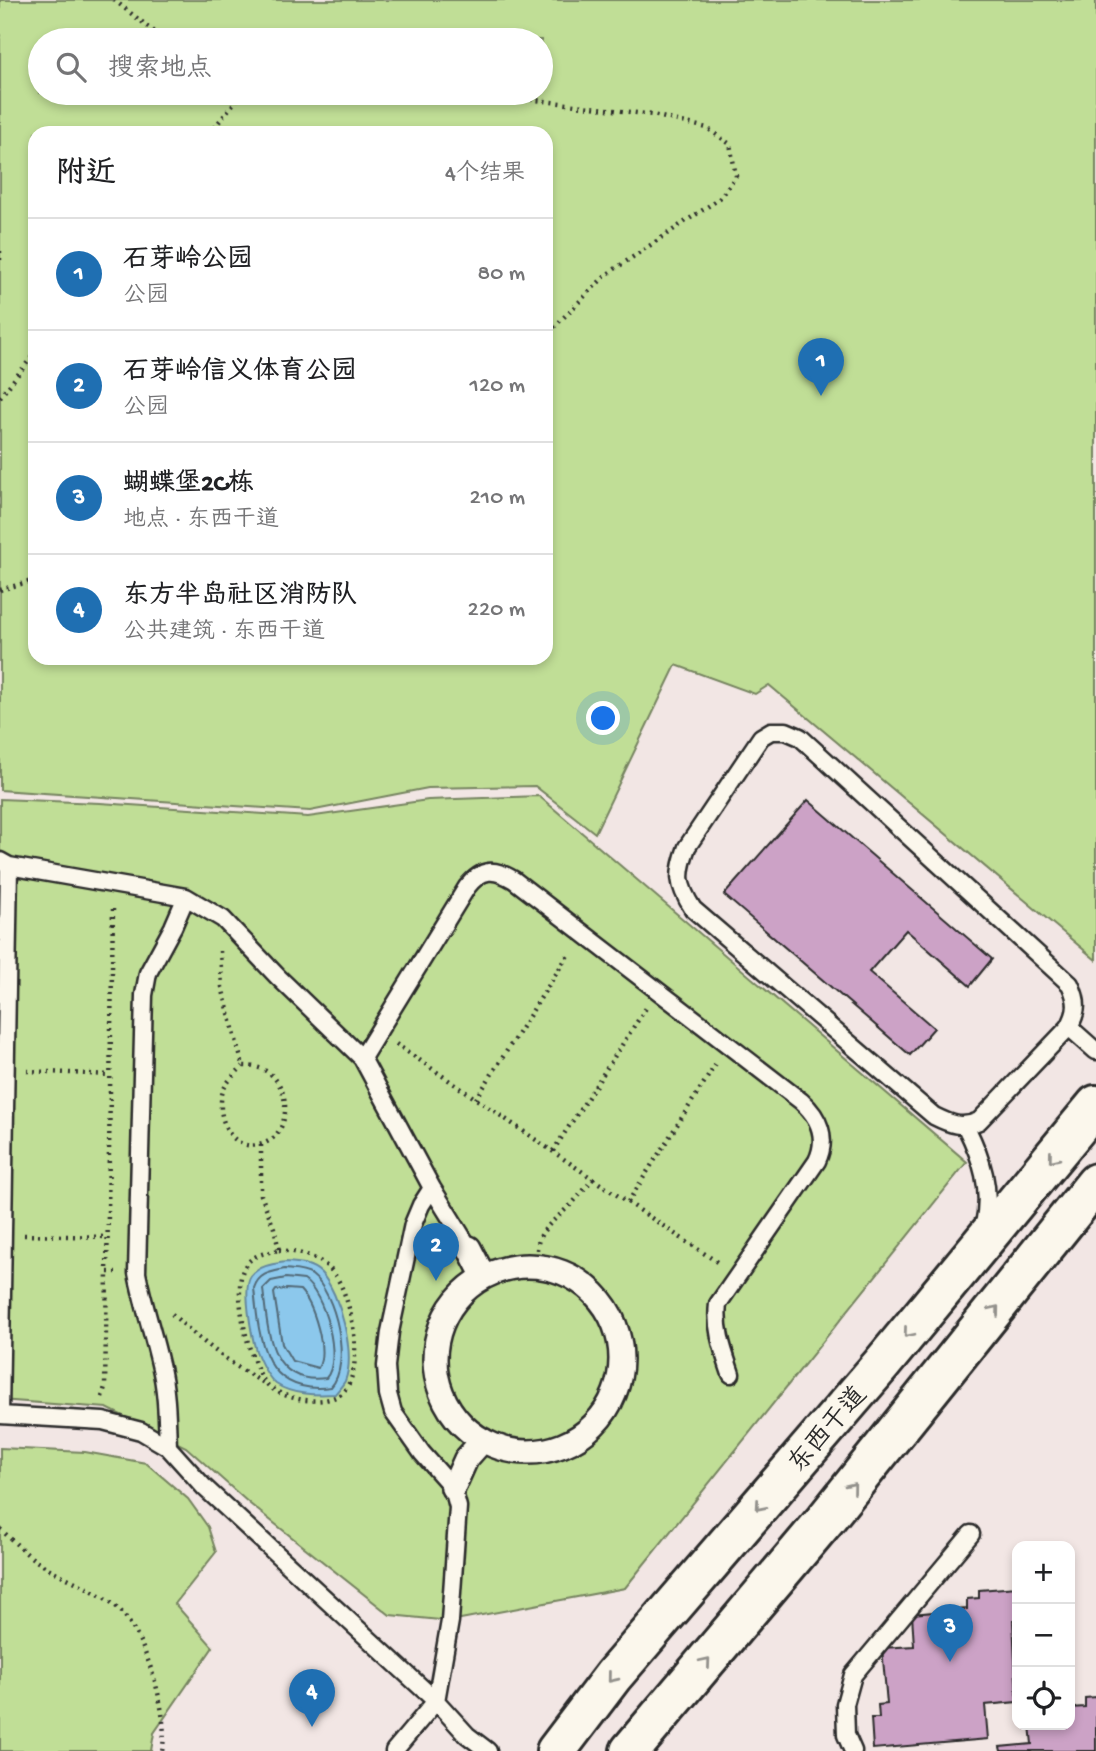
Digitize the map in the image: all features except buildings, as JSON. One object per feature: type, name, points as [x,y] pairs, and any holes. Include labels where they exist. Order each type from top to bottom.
[{"type":"main road","name":"东西干道","points":[[556,1751],[613,1676],[981,1246],[1096,1105]]},
{"type":"main road","points":[[630,1751],[825,1520],[1096,1183]]},
{"type":"street","points":[[469,1248],[484,1277]]},
{"type":"street","points":[[521,1265],[553,1268],[582,1282],[605,1304],[618,1333],[622,1365],[614,1396],[598,1421],[575,1440],[546,1450],[516,1451],[483,1440],[462,1425],[445,1402],[435,1373],[435,1343],[445,1315],[463,1291],[484,1277],[521,1265]]},
{"type":"street","points":[[453,1488],[466,1459],[483,1440]]},
{"type":"lane","points":[[771,731],[786,731],[800,737],[1070,984],[1077,999],[1075,1016],[1069,1027],[979,1121],[966,1127],[950,1124],[920,1105],[693,909],[680,884],[680,865],[687,847],[761,737],[771,731]]},
{"type":"lane","points":[[469,1248],[432,1188],[362,1058],[278,977],[223,919],[186,897],[5,863],[6,1070],[0,1415],[97,1420],[141,1431],[168,1447],[204,1487],[436,1701],[467,1735],[488,1751]]},
{"type":"lane","points":[[362,1058],[467,887],[482,872],[490,870],[501,872],[813,1112],[822,1137],[823,1149],[718,1304],[716,1317],[719,1339],[731,1374]]},
{"type":"lane","points":[[168,1447],[167,1407],[160,1366],[143,1307],[137,1273],[144,995],[148,973],[186,897]]},
{"type":"lane","points":[[1069,1027],[1096,1051]]},
{"type":"lane","points":[[966,1127],[982,1162],[987,1189],[987,1210],[981,1246]]},
{"type":"lane","points":[[394,1751],[436,1701],[450,1621],[458,1533],[458,1507],[453,1488],[422,1453],[393,1412],[388,1394],[386,1366],[390,1332],[413,1224],[432,1188]]},
{"type":"lane","points":[[853,1751],[846,1735],[845,1704],[853,1675],[971,1534]]},
{"type":"path","points":[[114,0],[150,28]]},
{"type":"path","points":[[553,102],[653,115],[707,128],[730,144],[736,176],[719,199],[606,275],[553,328]]},
{"type":"path","points":[[216,126],[232,105]]},
{"type":"path","points":[[0,251],[0,264]]},
{"type":"path","points":[[0,397],[28,362]]},
{"type":"path","points":[[0,590],[28,582]]},
{"type":"path","points":[[223,919],[220,947],[222,987],[243,1066]]},
{"type":"path","points":[[476,1099],[582,933]]},
{"type":"path","points":[[552,1151],[657,990]]},
{"type":"path","points":[[379,1032],[737,1275]]},
{"type":"path","points":[[628,1202],[728,1045]]},
{"type":"path","points":[[243,1066],[255,1066],[270,1073],[280,1087],[286,1105],[284,1123],[274,1137],[261,1145],[247,1145],[232,1137],[220,1114],[223,1091],[232,1076],[243,1066]]},
{"type":"path","points":[[6,1070],[110,1075]]},
{"type":"path","points":[[261,1145],[261,1195],[279,1250]]},
{"type":"path","points":[[538,1267],[536,1255],[540,1235],[593,1179]]},
{"type":"path","points":[[3,1235],[107,1237]]},
{"type":"path","points":[[279,1250],[297,1251],[316,1258],[334,1274],[344,1293],[353,1326],[355,1346],[353,1373],[348,1387],[337,1398],[320,1402],[280,1392],[266,1384],[255,1363],[241,1308],[240,1286],[244,1268],[256,1255],[279,1250]]},
{"type":"path","points":[[97,1420],[98,1403],[105,1387],[107,1272]]},
{"type":"path","points":[[0,1530],[42,1564],[114,1604],[134,1630],[148,1658],[158,1694],[165,1738],[162,1751]]},
{"type":"green space","points":[[0,0],[1096,0],[1096,960],[769,685],[755,694],[676,665],[595,833],[535,786],[428,788],[310,811],[0,790]]},
{"type":"green space","points":[[539,796],[967,1162],[625,1588],[450,1621],[390,1615],[250,1504],[186,1447],[107,1408],[0,1400],[0,799],[308,817],[428,800]]},
{"type":"green space","points":[[0,1448],[85,1452],[146,1463],[188,1499],[208,1527],[216,1552],[175,1604],[213,1647],[154,1733],[151,1751],[0,1751]]},
{"type":"water","points":[[286,1262],[309,1265],[321,1273],[340,1309],[349,1356],[345,1381],[335,1394],[304,1394],[282,1388],[270,1377],[256,1351],[249,1312],[248,1282],[258,1269]]},
{"type":"place","name":"石芽岭公园","points":[[821,396]]},
{"type":"place","name":"石芽岭信义体育公园","points":[[436,1281]]},
{"type":"place","name":"蝴蝶堡2C栋","points":[[950,1662]]},
{"type":"place","name":"东方半岛社区消防队","points":[[312,1727]]}]
